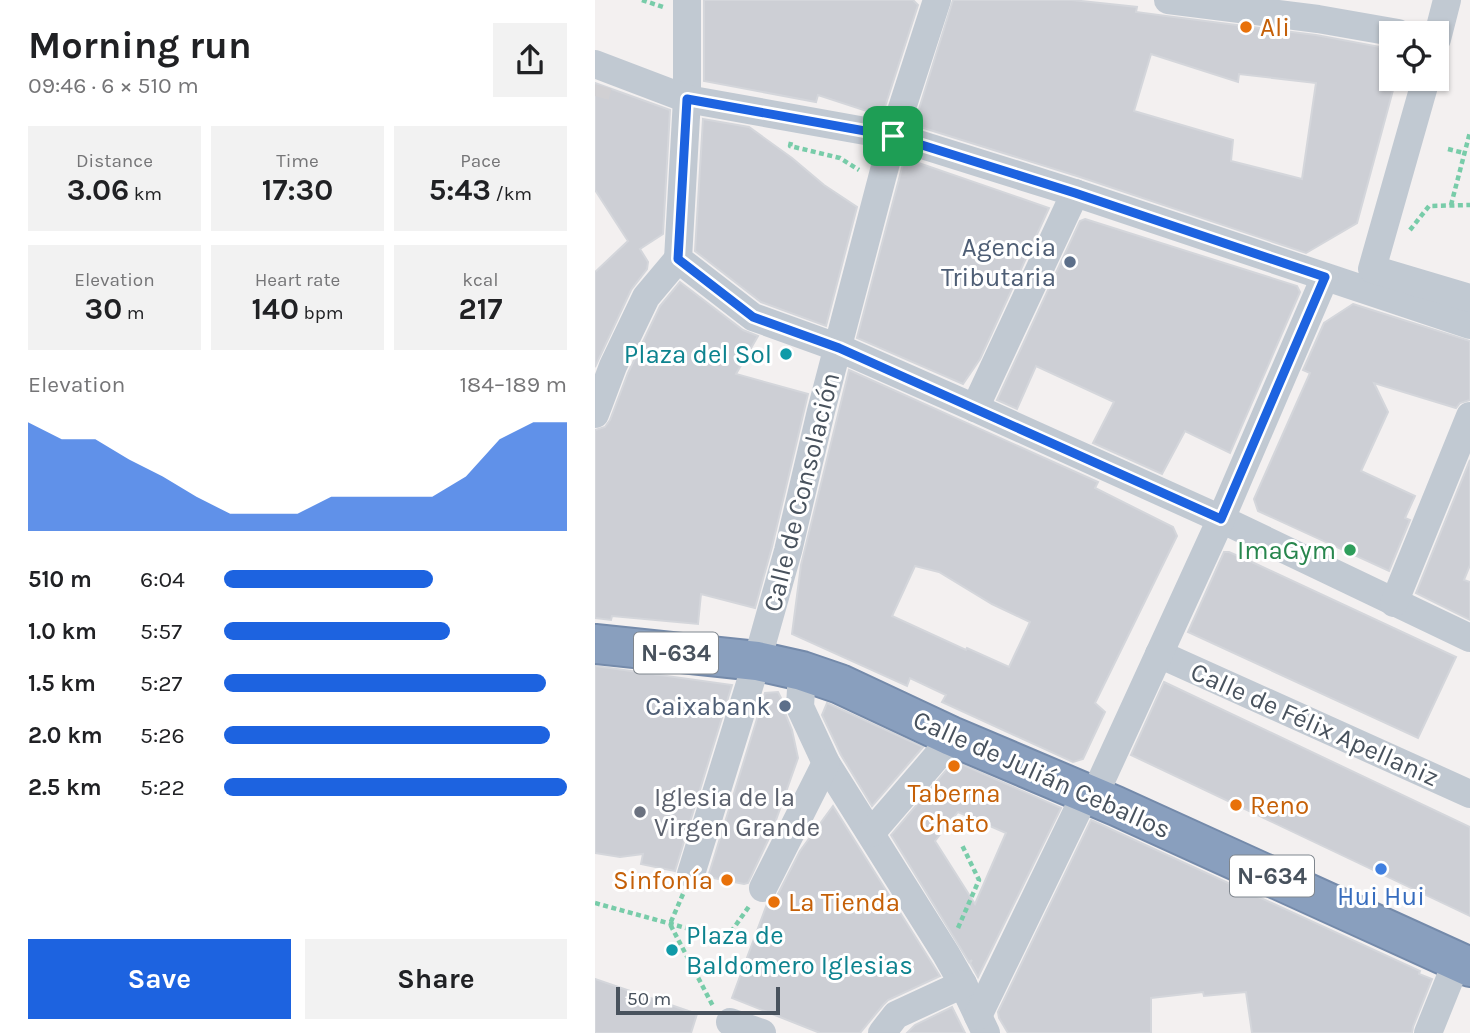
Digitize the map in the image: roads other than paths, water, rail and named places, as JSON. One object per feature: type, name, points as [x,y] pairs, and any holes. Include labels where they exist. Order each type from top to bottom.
[{"type":"highway","name":"Calle de Julián Ceballos","points":[[595,644],[757,661],[802,671],[840,684],[951,736],[1090,794],[1463,964]]},
{"type":"street","points":[[595,414],[613,366],[646,297],[678,259],[687,99],[687,0]]},
{"type":"street","name":"Calle de Consolación","points":[[691,874],[788,551],[821,411],[893,136],[937,0]]},
{"type":"street","points":[[1168,0],[1320,10],[1379,27]]},
{"type":"street","points":[[1434,21],[1440,0]]},
{"type":"street","points":[[1442,21],[1447,0]]},
{"type":"street","points":[[599,72],[687,99],[893,136],[1075,193],[1325,277],[1368,279],[1470,298]]},
{"type":"street","points":[[1368,279],[1414,91]]},
{"type":"street","points":[[1368,279],[1423,91]]},
{"type":"street","points":[[975,408],[1075,193]]},
{"type":"street","points":[[678,259],[753,317],[839,348],[975,408],[1221,519],[1470,638]]},
{"type":"street","points":[[982,1024],[1221,519],[1325,277]]},
{"type":"street","points":[[1368,279],[1470,325]]},
{"type":"street","points":[[1394,603],[1470,416]]},
{"type":"street","name":"Calle de Félix Apellaniz","points":[[1159,654],[1470,794]]},
{"type":"street","points":[[802,671],[800,707],[826,763],[946,954],[982,1024]]},
{"type":"street","points":[[871,833],[939,754],[951,736]]},
{"type":"street","points":[[763,888],[826,763]]},
{"type":"street","points":[[1429,1033],[1463,964]]},
{"type":"street","points":[[882,1033],[897,1015],[963,984]]},
{"type":"street","points":[[724,1020],[762,1033]]},
{"type":"tunnel","points":[[595,96],[598,85]]},
{"type":"place","name":"Ali","points":[[1246,27]]},
{"type":"place","name":"Agencia Tributaria","points":[[1070,262]]},
{"type":"place","name":"Plaza del Sol","points":[[786,354]]},
{"type":"place","name":"ImaGym","points":[[1350,550]]},
{"type":"place","name":"Caixabank","points":[[785,706]]},
{"type":"place","name":"Taberna Chato","points":[[954,766]]},
{"type":"place","name":"Reno","points":[[1236,805]]},
{"type":"place","name":"Iglesia de la Virgen Grande","points":[[640,812]]},
{"type":"place","name":"Hui Hui","points":[[1381,869]]},
{"type":"place","name":"Sinfonía","points":[[727,880]]},
{"type":"place","name":"La Tienda","points":[[774,902]]},
{"type":"place","name":"Plaza de Baldomero Iglesias","points":[[672,950]]}]
